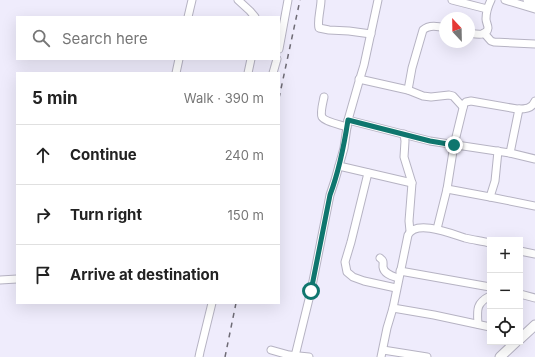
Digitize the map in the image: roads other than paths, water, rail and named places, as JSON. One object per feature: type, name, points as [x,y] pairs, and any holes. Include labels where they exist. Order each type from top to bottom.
[{"type":"main road","points":[[528,0],[535,2]]},
{"type":"main road","points":[[523,334],[535,325]]},
{"type":"main road","points":[[502,356],[513,345]]},
{"type":"street","points":[[188,16],[192,0]]},
{"type":"street","points":[[238,0],[254,16]]},
{"type":"street","points":[[280,44],[288,0]]},
{"type":"street","points":[[321,0],[318,24],[319,28],[371,34]]},
{"type":"street","points":[[295,356],[311,291],[330,195],[344,148],[348,123],[369,46],[378,0]]},
{"type":"street","points":[[452,0],[487,9]]},
{"type":"street","points":[[475,34],[484,33],[488,28],[486,19],[487,9],[491,0]]},
{"type":"street","points":[[505,0],[535,9]]},
{"type":"street","points":[[408,90],[412,68],[423,30],[425,27],[430,26],[439,27]]},
{"type":"street","points":[[484,33],[491,41],[494,42],[535,44]]},
{"type":"street","points":[[176,72],[179,60]]},
{"type":"street","points":[[248,72],[251,60]]},
{"type":"street","points":[[273,72],[277,60]]},
{"type":"street","points":[[359,80],[408,90],[423,96],[431,97],[449,95],[463,106]]},
{"type":"street","points":[[324,97],[322,118],[332,122],[348,123],[404,134],[430,141],[510,153],[535,159]]},
{"type":"street","points":[[437,229],[447,189],[454,145],[463,106],[466,102],[471,101],[532,110],[535,101]]},
{"type":"street","points":[[510,153],[519,109]]},
{"type":"street","points":[[404,134],[404,157],[412,183],[409,221],[410,231],[382,354],[427,357]]},
{"type":"street","points":[[490,197],[495,181],[498,151]]},
{"type":"street","points":[[339,166],[412,183]]},
{"type":"street","points":[[368,173],[345,262],[347,272],[353,277],[364,281],[396,288]]},
{"type":"street","points":[[447,189],[535,206],[535,203]]},
{"type":"street","points":[[410,231],[425,228],[437,229],[487,242]]},
{"type":"street","points":[[523,252],[535,254]]},
{"type":"street","points":[[380,258],[383,262],[384,271],[393,276],[399,274],[487,287]]},
{"type":"street","points":[[0,280],[16,279]]},
{"type":"street","points":[[523,295],[535,298]]},
{"type":"street","points":[[478,324],[478,306],[487,298]]},
{"type":"street","points":[[199,357],[212,304]]},
{"type":"street","points":[[393,308],[487,326]]},
{"type":"street","points":[[271,350],[295,356],[310,357]]},
{"type":"railway","points":[[280,93],[300,0]]},
{"type":"railway","points":[[225,357],[236,304]]}]
